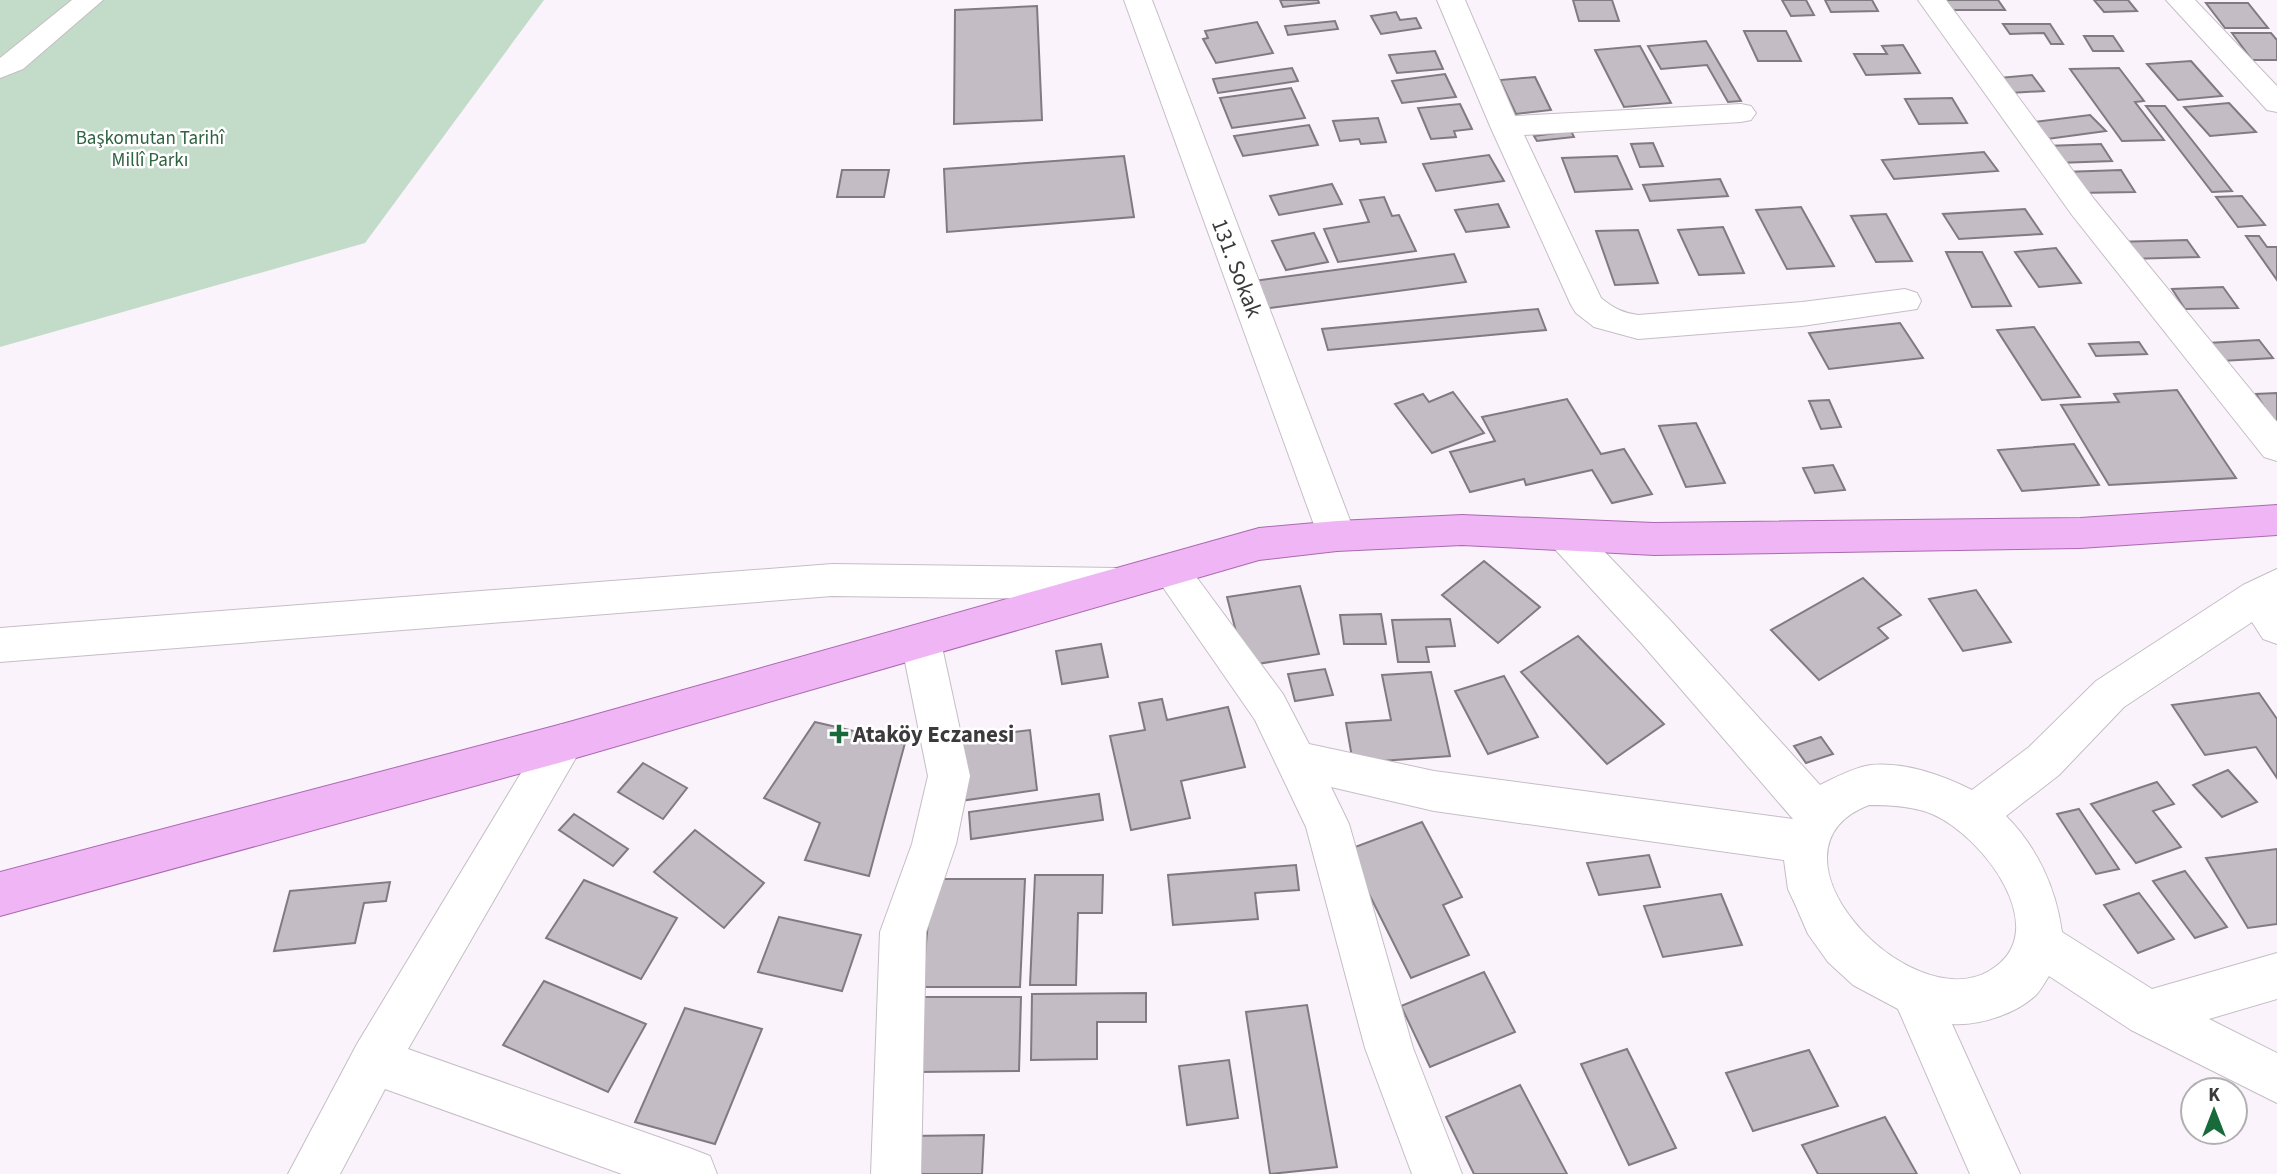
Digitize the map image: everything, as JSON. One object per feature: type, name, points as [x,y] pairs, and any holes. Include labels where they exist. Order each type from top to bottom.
[{"type":"main road","points":[[0,894],[562,743],[1259,544],[1337,536],[1462,530],[1654,539],[2066,533],[2277,520]]},
{"type":"street","points":[[0,69],[13,63],[89,0]]},
{"type":"street","name":"131. Sokak","points":[[1138,0],[1337,536]]},
{"type":"street","points":[[1451,0],[1505,126],[1588,305],[1600,316],[1616,324],[1638,327],[1788,315],[1905,301]]},
{"type":"street","points":[[1931,0],[2083,207],[2277,447]]},
{"type":"street","points":[[2180,0],[2277,103]]},
{"type":"street","points":[[1505,126],[1741,113]]},
{"type":"street","points":[[1565,535],[1656,632],[1812,828]]},
{"type":"street","points":[[1170,570],[1269,707],[1327,824],[1389,1048],[1437,1174]]},
{"type":"street","points":[[0,645],[832,580],[1122,584]]},
{"type":"street","points":[[1973,815],[2044,761],[2110,694],[2270,603]]},
{"type":"street","points":[[896,1174],[903,932],[934,844],[949,776],[920,642]]},
{"type":"street","points":[[313,1174],[374,1061],[562,743]]},
{"type":"street","points":[[1295,760],[1434,791],[1812,828]]},
{"type":"street","points":[[1869,785],[1903,785],[1939,795],[1973,815],[2003,842],[2026,875],[2038,909],[2038,943],[2028,968],[2009,988],[2000,992],[1981,999],[1949,1001],[1914,993],[1875,974],[1842,945],[1818,911],[1806,875],[1812,828],[1840,795],[1869,785]]},
{"type":"street","points":[[2038,943],[2148,1013],[2277,1079]]},
{"type":"street","points":[[2148,1013],[2277,976]]},
{"type":"street","points":[[1914,993],[1995,1174]]},
{"type":"street","points":[[374,1061],[692,1174]]},
{"type":"green space","name":"Başkomutan Tarihî Millî Parkı","points":[[0,0],[544,0],[365,243],[0,347]]},
{"type":"building","points":[[1280,0],[1318,0],[1319,3],[1283,7]]},
{"type":"building","points":[[1573,0],[1612,0],[1619,21],[1579,21]]},
{"type":"building","points":[[1782,0],[1806,0],[1814,15],[1791,16]]},
{"type":"building","points":[[1825,0],[1872,0],[1878,11],[1831,12]]},
{"type":"building","points":[[1944,0],[1998,0],[2005,10],[1950,10]]},
{"type":"building","points":[[2094,0],[2128,0],[2137,11],[2104,12]]},
{"type":"building","points":[[2206,3],[2248,3],[2268,28],[2225,28]]},
{"type":"building","points":[[1037,6],[1042,120],[954,124],[955,10]]},
{"type":"building","points":[[1396,12],[1400,20],[1416,18],[1421,28],[1381,34],[1371,16]]},
{"type":"building","points":[[1335,21],[1338,29],[1288,35],[1285,26]]},
{"type":"building","points":[[1257,22],[1273,53],[1216,63],[1203,39],[1208,38],[1205,31]]},
{"type":"building","points":[[2003,24],[2050,24],[2063,44],[2051,44],[2044,33],[2010,34]]},
{"type":"building","points":[[1744,31],[1786,31],[1801,61],[1758,61]]},
{"type":"building","points":[[2232,33],[2271,33],[2277,40],[2277,60],[2252,60]]},
{"type":"building","points":[[2084,36],[2113,36],[2123,51],[2093,51]]},
{"type":"building","points":[[1706,41],[1741,101],[1728,102],[1707,65],[1661,69],[1648,46]]},
{"type":"building","points":[[1903,45],[1920,73],[1866,75],[1854,54],[1887,54],[1882,46]]},
{"type":"building","points":[[1640,46],[1671,103],[1624,107],[1595,50]]},
{"type":"building","points":[[1435,51],[1443,69],[1397,73],[1389,55]]},
{"type":"building","points":[[2191,61],[2222,96],[2178,100],[2147,64]]},
{"type":"building","points":[[1292,68],[1298,81],[1218,93],[1213,79]]},
{"type":"building","points":[[2119,68],[2144,101],[2135,102],[2164,140],[2122,141],[2070,69]]},
{"type":"building","points":[[1445,74],[1456,97],[1402,103],[1392,81]]},
{"type":"building","points":[[2032,75],[2044,91],[2010,93],[1998,78]]},
{"type":"building","points":[[1535,77],[1551,110],[1516,114],[1500,80]]},
{"type":"building","points":[[1291,88],[1305,118],[1232,128],[1220,98]]},
{"type":"building","points":[[1952,98],[1967,123],[1919,124],[1905,99]]},
{"type":"building","points":[[2229,103],[2256,132],[2210,136],[2184,107]]},
{"type":"building","points":[[1460,104],[1472,129],[1454,131],[1456,137],[1431,139],[1418,108]]},
{"type":"building","points":[[2146,106],[2165,106],[2232,191],[2212,192]]},
{"type":"building","points":[[2090,115],[2106,131],[2040,140],[2026,123]]},
{"type":"building","points":[[1378,118],[1386,142],[1361,144],[1359,139],[1340,141],[1333,121]]},
{"type":"building","points":[[1309,125],[1318,145],[1243,156],[1234,136]]},
{"type":"building","points":[[1571,131],[1574,137],[1537,141],[1534,136]]},
{"type":"building","points":[[1653,143],[1663,166],[1640,167],[1631,144]]},
{"type":"building","points":[[2101,144],[2112,161],[2057,163],[2046,146]]},
{"type":"building","points":[[1984,152],[1998,171],[1894,179],[1882,160]]},
{"type":"building","points":[[1489,155],[1504,181],[1436,191],[1423,164]]},
{"type":"building","points":[[1124,156],[1134,217],[947,232],[944,169]]},
{"type":"building","points":[[1617,156],[1632,189],[1575,192],[1562,158]]},
{"type":"building","points":[[842,170],[889,170],[884,197],[837,197]]},
{"type":"building","points":[[2121,170],[2135,192],[2077,193],[2064,172]]},
{"type":"building","points":[[1720,179],[1728,196],[1650,201],[1643,185]]},
{"type":"building","points":[[1332,184],[1342,204],[1279,215],[1270,196]]},
{"type":"building","points":[[2242,196],[2265,225],[2238,227],[2216,197]]},
{"type":"building","points":[[1384,197],[1392,216],[1399,215],[1416,251],[1338,262],[1324,229],[1369,222],[1360,200]]},
{"type":"building","points":[[1498,204],[1509,227],[1466,232],[1455,210]]},
{"type":"building","points":[[1801,207],[1834,266],[1787,269],[1756,210]]},
{"type":"building","points":[[2025,209],[2042,234],[1959,239],[1943,214]]},
{"type":"building","points":[[1886,214],[1912,261],[1876,262],[1851,216]]},
{"type":"building","points":[[1723,227],[1744,273],[1699,275],[1678,230]]},
{"type":"building","points":[[1638,230],[1658,283],[1615,285],[1596,231]]},
{"type":"building","points":[[1314,233],[1328,262],[1286,270],[1272,241]]},
{"type":"building","points":[[2246,236],[2259,236],[2267,247],[2277,247],[2277,280]]},
{"type":"building","points":[[2187,240],[2199,257],[2127,259],[2115,242]]},
{"type":"building","points":[[2056,248],[2081,283],[2039,287],[2015,252]]},
{"type":"building","points":[[1946,252],[1982,252],[2011,306],[1972,307]]},
{"type":"building","points":[[1454,254],[1466,282],[1262,309],[1253,281]]},
{"type":"building","points":[[2223,287],[2238,308],[2185,309],[2172,289]]},
{"type":"building","points":[[1538,309],[1546,330],[1328,350],[1322,329]]},
{"type":"building","points":[[1900,323],[1923,358],[1829,369],[1809,333]]},
{"type":"building","points":[[2034,327],[2080,397],[2042,400],[1997,330]]},
{"type":"building","points":[[2259,340],[2273,358],[2221,361],[2208,343]]},
{"type":"building","points":[[2139,342],[2147,354],[2096,356],[2089,344]]},
{"type":"building","points":[[2177,390],[2236,478],[2109,485],[2061,405],[2119,402],[2114,394]]},
{"type":"building","points":[[1453,392],[1484,433],[1432,453],[1395,404],[1423,394],[1429,402]]},
{"type":"building","points":[[2277,393],[2277,425],[2276,425],[2256,394]]},
{"type":"building","points":[[1567,399],[1601,454],[1624,449],[1652,494],[1612,503],[1592,470],[1526,485],[1524,479],[1470,492],[1450,452],[1495,441],[1482,417]]},
{"type":"building","points":[[1829,400],[1841,427],[1821,429],[1809,401]]},
{"type":"building","points":[[1696,423],[1725,483],[1686,487],[1659,426]]},
{"type":"building","points":[[2074,444],[2099,485],[2022,491],[1998,450]]},
{"type":"building","points":[[1833,465],[1845,490],[1815,493],[1803,468]]},
{"type":"building","points":[[1484,561],[1540,607],[1498,643],[1442,595]]},
{"type":"building","points":[[1863,578],[1901,615],[1878,628],[1888,638],[1819,680],[1771,630]]},
{"type":"building","points":[[1300,586],[1319,654],[1245,666],[1227,597]]},
{"type":"building","points":[[1976,590],[2011,642],[1963,651],[1929,599]]},
{"type":"building","points":[[1381,614],[1386,644],[1344,644],[1340,615]]},
{"type":"building","points":[[1450,619],[1455,646],[1426,647],[1429,662],[1398,662],[1392,620]]},
{"type":"building","points":[[1578,636],[1664,724],[1607,764],[1521,672]]},
{"type":"building","points":[[1101,644],[1108,677],[1062,684],[1056,651]]},
{"type":"building","points":[[1325,669],[1333,695],[1295,701],[1288,674]]},
{"type":"building","points":[[1431,672],[1450,756],[1353,763],[1346,723],[1391,720],[1382,675]]},
{"type":"building","points":[[1504,676],[1538,737],[1488,754],[1455,691]]},
{"type":"building","points":[[2259,693],[2277,719],[2277,778],[2256,747],[2205,755],[2172,705]]},
{"type":"building","points":[[1162,699],[1167,720],[1228,707],[1245,767],[1181,781],[1190,818],[1131,830],[1110,736],[1145,730],[1139,703]]},
{"type":"building","points":[[815,722],[905,743],[869,876],[805,860],[820,823],[764,798]]},
{"type":"building","points":[[1030,730],[1037,790],[960,801],[954,740]]},
{"type":"building","points":[[1821,737],[1833,754],[1806,763],[1794,746]]},
{"type":"building","points":[[643,763],[687,788],[663,819],[618,792]]},
{"type":"building","points":[[2228,770],[2257,802],[2222,817],[2193,785]]},
{"type":"building","points":[[2157,782],[2174,804],[2153,811],[2181,847],[2136,863],[2091,804]]},
{"type":"building","points":[[1099,794],[1103,820],[971,839],[969,812]]},
{"type":"building","points":[[2079,809],[2119,869],[2096,874],[2057,814]]},
{"type":"building","points":[[574,814],[628,849],[613,866],[559,830]]},
{"type":"building","points":[[1422,822],[1462,897],[1443,905],[1469,955],[1411,978],[1347,850]]},
{"type":"building","points":[[695,830],[764,883],[724,928],[654,872]]},
{"type":"building","points":[[2277,849],[2277,924],[2248,928],[2206,858]]},
{"type":"building","points":[[1649,855],[1660,887],[1599,895],[1587,863]]},
{"type":"building","points":[[1296,865],[1299,890],[1255,893],[1258,919],[1173,925],[1168,875]]},
{"type":"building","points":[[2185,871],[2227,927],[2195,938],[2153,881]]},
{"type":"building","points":[[1035,875],[1103,875],[1102,913],[1078,913],[1076,985],[1030,985]]},
{"type":"building","points":[[932,879],[1025,879],[1020,987],[922,987]]},
{"type":"building","points":[[584,880],[677,918],[641,979],[546,938]]},
{"type":"building","points":[[390,882],[386,901],[364,903],[355,943],[274,951],[290,891]]},
{"type":"building","points":[[2139,893],[2174,939],[2138,953],[2104,905]]},
{"type":"building","points":[[1721,894],[1742,945],[1663,957],[1644,906]]},
{"type":"building","points":[[779,917],[861,935],[842,991],[758,972]]},
{"type":"building","points":[[1484,972],[1515,1032],[1430,1067],[1401,1006]]},
{"type":"building","points":[[544,981],[646,1024],[608,1092],[503,1045]]},
{"type":"building","points":[[1146,993],[1146,1022],[1097,1022],[1097,1059],[1031,1060],[1032,994]]},
{"type":"building","points":[[923,997],[1021,997],[1019,1071],[917,1072]]},
{"type":"building","points":[[1307,1005],[1337,1167],[1270,1174],[1246,1012]]},
{"type":"building","points":[[685,1008],[762,1029],[715,1144],[635,1122]]},
{"type":"building","points":[[1627,1049],[1676,1148],[1629,1165],[1581,1064]]},
{"type":"building","points":[[1809,1050],[1838,1106],[1753,1131],[1726,1073]]},
{"type":"building","points":[[1229,1060],[1238,1118],[1187,1125],[1179,1066]]},
{"type":"building","points":[[1520,1085],[1567,1174],[1474,1174],[1446,1117]]},
{"type":"building","points":[[1885,1117],[1917,1174],[1818,1174],[1802,1145]]},
{"type":"building","points":[[984,1135],[982,1174],[906,1174],[909,1136]]},
{"type":"place","name":"Ataköy Eczanesi","points":[[839,734]]}]
